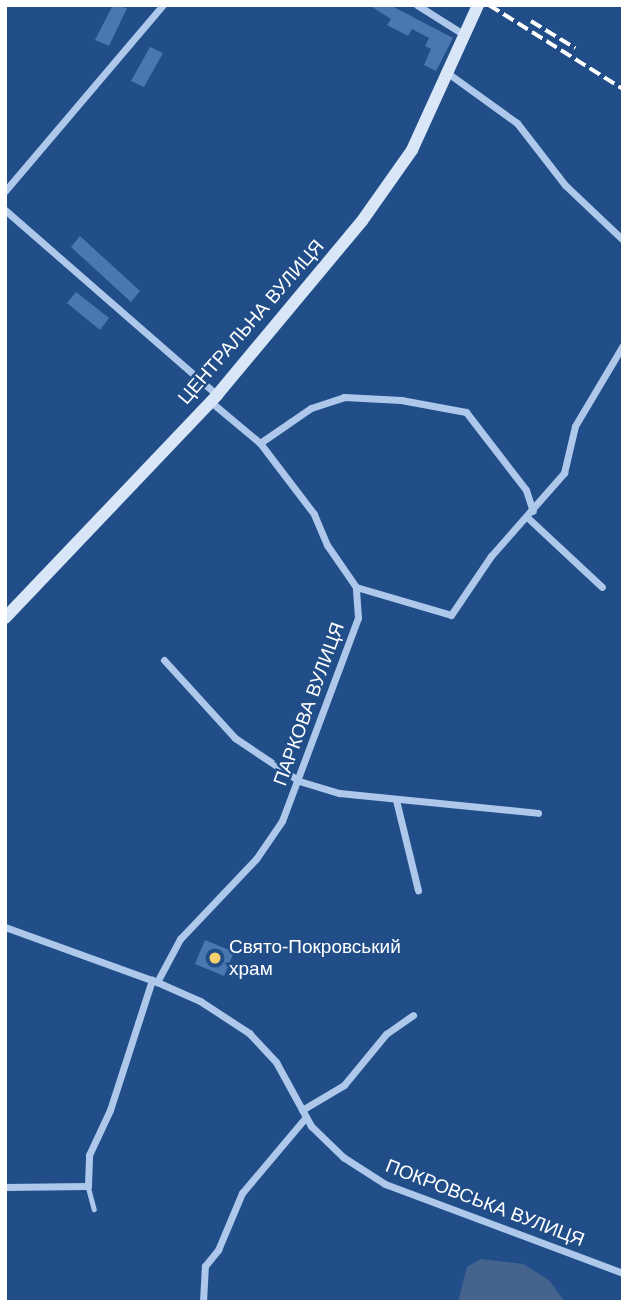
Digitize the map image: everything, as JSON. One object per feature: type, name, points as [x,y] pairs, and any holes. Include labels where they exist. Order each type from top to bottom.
[{"type":"street","points":[[5,191],[163,5]]},
{"type":"street","points":[[418,5],[463,34]]},
{"type":"street","name":"ЦЕНТРАЛЬНА ВУЛИЦЯ","points":[[5,618],[214,398],[362,221],[412,150],[476,10]]},
{"type":"street","points":[[449,74],[516,123],[565,185],[623,240]]},
{"type":"street","points":[[5,210],[214,398],[260,443],[314,514],[327,545],[356,587],[450,615],[491,556],[528,518],[565,473],[575,426],[623,345]]},
{"type":"street","points":[[260,443],[312,408],[344,397],[401,400],[466,412],[526,490],[533,511]]},
{"type":"street","points":[[528,518],[603,587]]},
{"type":"street","name":"ПАРКОВА ВУЛИЦЯ","points":[[88,1186],[89,1155],[110,1110],[154,981],[180,939],[257,859],[282,821],[358,618],[356,587]]},
{"type":"street","points":[[164,660],[235,738],[299,781],[339,793],[538,813]]},
{"type":"street","points":[[396,800],[418,890]]},
{"type":"street","name":"ПОКРОВСЬКА ВУЛИЦЯ","points":[[5,928],[154,981],[200,1001],[249,1033],[276,1062],[304,1113],[327,1144],[384,1184],[623,1273]]},
{"type":"street","points":[[203,1302],[205,1266],[218,1250],[242,1193],[304,1113],[344,1085],[386,1034],[413,1015]]},
{"type":"street","points":[[5,1187],[88,1186]]},
{"type":"lane","points":[[88,1186],[94,1209]]},
{"type":"water","points":[[481,1259],[523,1264],[549,1280],[565,1302],[458,1302],[467,1267]]},
{"type":"building","points":[[113,5],[127,8],[109,46],[95,40]]},
{"type":"building","points":[[369,5],[390,5],[453,38],[436,71],[424,65],[431,49],[425,46],[429,38],[412,29],[408,36],[387,25],[391,19]]},
{"type":"building","points":[[150,47],[163,53],[144,87],[131,81]]},
{"type":"building","points":[[80,236],[140,291],[131,302],[71,247]]},
{"type":"building","points":[[76,292],[109,318],[100,330],[67,303]]},
{"type":"building","name":"Свято-Покровський храм","points":[[205,940],[234,952],[224,976],[195,964]]},
{"type":"railway","points":[[489,5],[623,89]]},
{"type":"railway","points":[[531,21],[575,48]]},
{"type":"place","name":"Свято-Покровський храм","points":[[215,958]]}]
